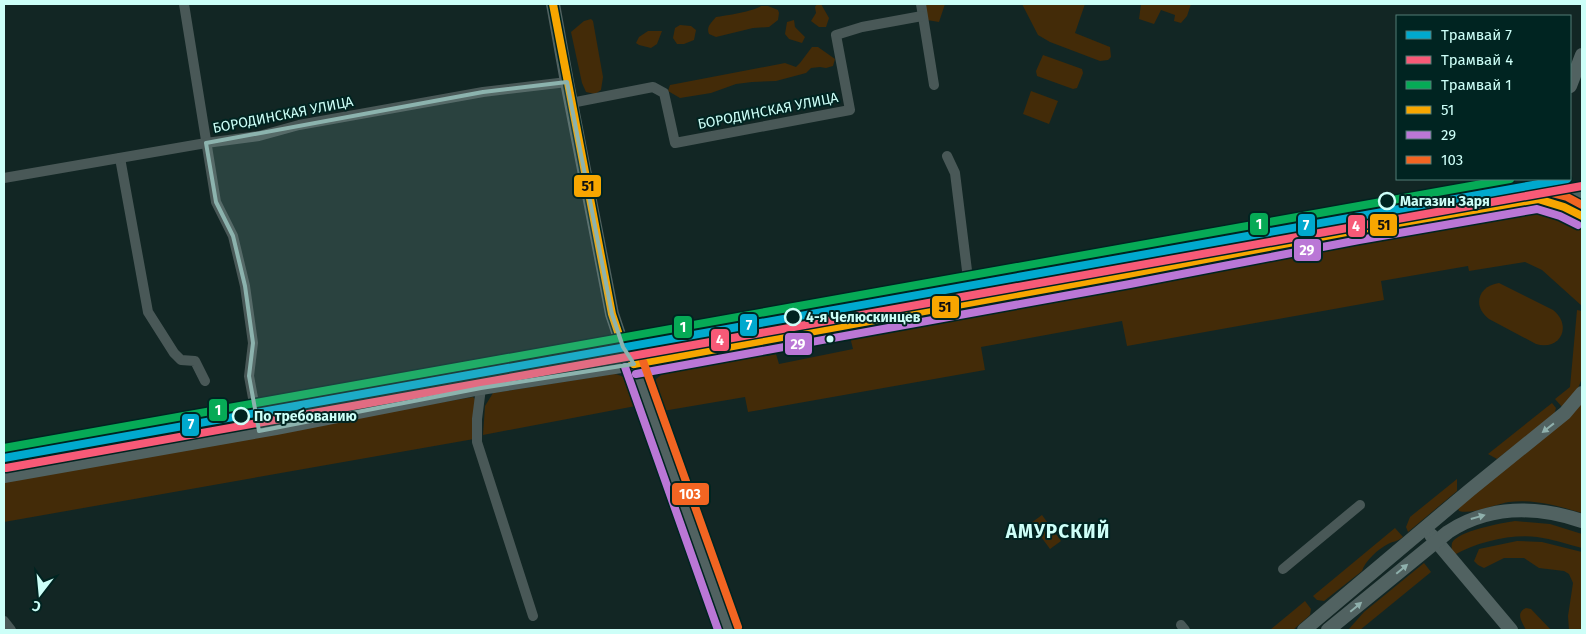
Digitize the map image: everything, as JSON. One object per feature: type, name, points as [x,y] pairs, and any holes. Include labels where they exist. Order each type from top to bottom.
[{"type":"main road","points":[[553,4],[612,314],[623,348],[634,364],[729,630]]},
{"type":"main road","points":[[1571,83],[1582,55]]},
{"type":"main road","points":[[1536,180],[1535,191],[1538,199]]},
{"type":"main road","points":[[4,476],[259,431],[481,388],[634,364],[971,303],[1347,232],[1538,199],[1582,194]]},
{"type":"main road","points":[[1538,199],[1564,207],[1582,216]]},
{"type":"main road","points":[[1304,630],[1470,490],[1560,418],[1582,394]]},
{"type":"main road","points":[[1328,630],[1436,541],[1468,520],[1506,511],[1532,510],[1545,511],[1582,521]]},
{"type":"main road","points":[[1426,528],[1510,630]]},
{"type":"street","points":[[184,4],[216,202],[233,236],[245,286],[254,344],[249,376],[259,431]]},
{"type":"street","points":[[921,4],[934,85]]},
{"type":"street","name":"БОРОДИНСКАЯ УЛИЦА","points":[[571,103],[653,87],[664,93],[674,143],[850,110],[836,35],[922,16]]},
{"type":"street","name":"БОРОДИНСКАЯ УЛИЦА","points":[[4,178],[206,143],[259,136],[299,125],[473,94],[567,82]]},
{"type":"street","points":[[947,156],[955,173],[971,303]]},
{"type":"street","points":[[120,158],[148,312],[174,353],[181,360],[195,361],[205,381]]},
{"type":"street","points":[[481,388],[476,442],[533,616]]},
{"type":"street","points":[[1283,569],[1360,505]]},
{"type":"street","points":[[4,621],[11,630]]},
{"type":"highlighted area","points":[[567,82],[612,314],[623,347],[634,364],[481,388],[259,431],[249,376],[253,343],[245,286],[233,236],[216,202],[206,143],[483,92]]},
{"type":"shaded area","points":[[817,4],[821,4],[829,18],[826,27],[819,27],[811,21],[816,13],[815,7]]},
{"type":"shaded area","points":[[925,4],[945,4],[939,22],[927,20]]},
{"type":"shaded area","points":[[1022,4],[1085,4],[1075,33],[1110,47],[1111,57],[1108,60],[1100,61],[1050,42],[1038,35]]},
{"type":"shaded area","points":[[1141,4],[1191,4],[1187,16],[1181,23],[1174,21],[1175,15],[1161,10],[1154,24],[1139,19]]},
{"type":"shaded area","points":[[768,6],[778,10],[778,20],[769,27],[753,28],[716,37],[709,34],[709,27],[716,17]]},
{"type":"shaded area","points":[[591,19],[593,21],[603,77],[601,90],[595,94],[586,92],[582,83],[571,32],[584,21]]},
{"type":"shaded area","points":[[794,20],[795,27],[805,37],[802,43],[789,39],[785,34],[787,22]]},
{"type":"shaded area","points":[[680,25],[691,26],[696,30],[694,40],[684,44],[677,44],[673,38],[675,28]]},
{"type":"shaded area","points":[[648,31],[662,31],[657,44],[651,48],[636,43],[639,37]]},
{"type":"shaded area","points":[[812,47],[818,47],[835,59],[833,66],[811,68],[806,73],[776,81],[736,84],[711,93],[680,98],[668,91],[670,85],[785,63],[796,67]]},
{"type":"shaded area","points":[[1043,55],[1082,69],[1083,73],[1077,88],[1073,89],[1037,76],[1036,71]]},
{"type":"shaded area","points":[[1031,91],[1058,101],[1049,124],[1023,114]]},
{"type":"shaded area","points":[[1543,207],[1582,220],[1582,306],[1542,270],[1525,262],[1469,271],[1468,266],[1381,281],[1384,300],[1127,346],[1122,321],[981,347],[985,370],[748,412],[745,397],[657,412],[653,393],[656,379],[670,368],[761,351],[767,356],[776,354],[779,364],[853,349],[849,333],[1519,208]]},
{"type":"shaded area","points":[[1499,283],[1553,310],[1559,316],[1563,330],[1557,341],[1552,344],[1536,344],[1489,319],[1484,314],[1479,303],[1482,292],[1486,288]]},
{"type":"shaded area","points":[[1577,310],[1582,311],[1582,378],[1577,391],[1563,408],[1555,399],[1570,387]]},
{"type":"shaded area","points":[[613,374],[624,377],[628,381],[641,405],[483,435],[485,406],[493,393]]},
{"type":"shaded area","points":[[473,397],[476,400],[474,439],[4,522],[4,478]]},
{"type":"shaded area","points":[[1582,402],[1582,513],[1528,501],[1509,502],[1470,512],[1459,511],[1458,508]]},
{"type":"shaded area","points":[[1552,403],[1556,408],[1554,415],[1497,459],[1488,454]]},
{"type":"shaded area","points":[[1457,479],[1457,491],[1408,532],[1406,527],[1410,517]]},
{"type":"shaded area","points":[[1042,515],[1061,541],[1050,549],[1031,523]]},
{"type":"shaded area","points":[[1515,521],[1550,524],[1582,534],[1582,548],[1554,540],[1527,536],[1494,540],[1473,546],[1454,555],[1452,543],[1462,535],[1480,528]]},
{"type":"shaded area","points":[[1395,528],[1403,537],[1376,552],[1366,563],[1362,571],[1324,601],[1317,600],[1313,596]]},
{"type":"shaded area","points":[[1517,541],[1542,542],[1582,552],[1582,630],[1569,630],[1568,616],[1573,583],[1569,574],[1564,571],[1539,568],[1524,558],[1504,558],[1484,568],[1474,561],[1479,549]]},
{"type":"shaded area","points":[[1424,563],[1431,572],[1360,630],[1348,630],[1364,612]]},
{"type":"shaded area","points":[[1305,601],[1311,609],[1310,615],[1293,630],[1270,630]]},
{"type":"shaded area","points":[[1526,608],[1531,609],[1551,630],[1526,630],[1520,615]]},
{"type":"tram line","name":"1","points":[[4,448],[1504,180]]},
{"type":"tram line","name":"7","points":[[4,458],[1561,180]]},
{"type":"tram line","name":"4","points":[[6,468],[1582,186]]},
{"type":"transit line","name":"51","points":[[553,4],[612,314],[623,347],[634,364]]},
{"type":"transit line","name":"103","points":[[632,354],[1126,264],[1355,220],[1536,189],[1567,197],[1582,205]]},
{"type":"transit line","name":"51","points":[[634,364],[1128,274],[1357,230],[1538,199],[1564,207],[1582,216]]},
{"type":"transit line","name":"29","points":[[636,374],[1130,284],[1359,240],[1537,209],[1560,216],[1578,225]]},
{"type":"transit line","name":"103","points":[[643,361],[738,627]]},
{"type":"transit line","name":"29","points":[[625,367],[718,630]]},
{"type":"place","name":"Магазин Заря","points":[[1387,201]]},
{"type":"place","name":"4-я Челюскинцев","points":[[793,317]]},
{"type":"place","name":"По требованию","points":[[241,416]]},
{"type":"district","name":"АМУРСКИЙ","points":[[1058,531]]}]
